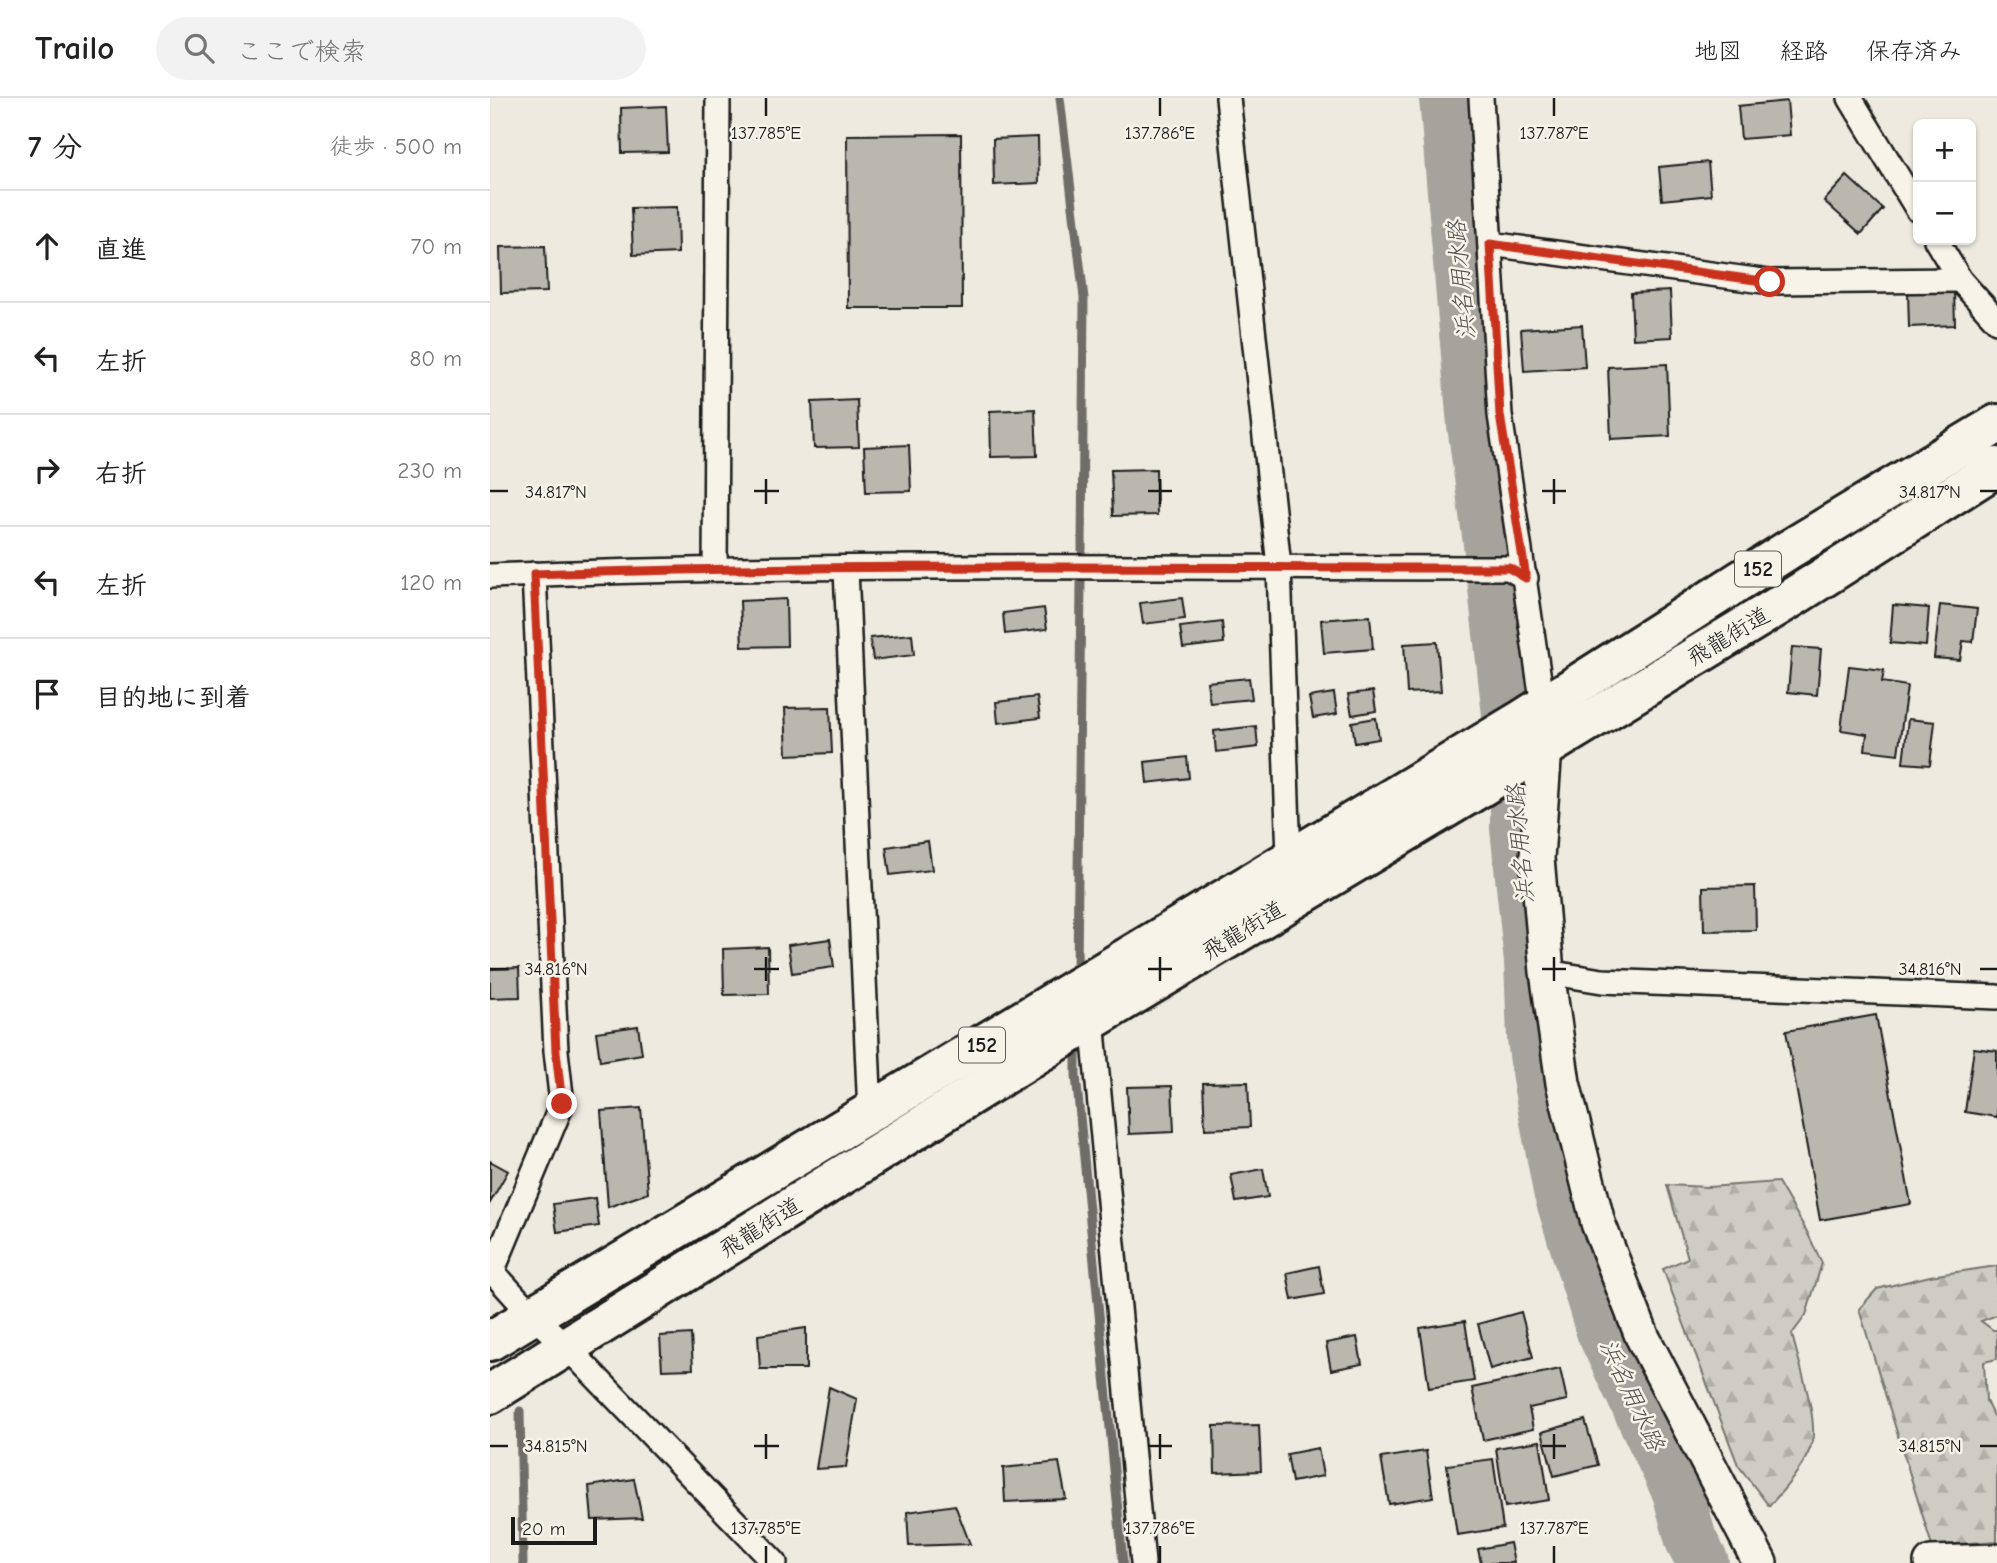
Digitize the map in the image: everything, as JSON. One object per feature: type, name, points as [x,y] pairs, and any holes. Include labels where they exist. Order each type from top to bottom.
[{"type":"highway","name":"飛龍街道","points":[[490,1395],[1092,1020],[1468,795],[1535,732],[1788,550],[1997,424]]},
{"type":"highway","name":"飛龍街道","points":[[490,1341],[870,1114],[1473,747],[1535,732],[1793,597],[1997,467]]},
{"type":"street","points":[[715,568],[718,98]]},
{"type":"street","points":[[1228,98],[1279,566],[1289,858]]},
{"type":"street","points":[[1481,98],[1500,415],[1535,732],[1537,858],[1547,972],[1563,1083],[1598,1223],[1642,1336],[1760,1563]]},
{"type":"street","points":[[1850,98],[1913,202]]},
{"type":"street","points":[[1490,244],[1770,282],[1960,280]]},
{"type":"street","points":[[1939,245],[1960,280],[1997,321]]},
{"type":"street","points":[[490,576],[715,568],[1279,566],[1470,568],[1517,573]]},
{"type":"street","points":[[846,569],[870,1114]]},
{"type":"street","points":[[534,574],[556,1051],[562,1104],[491,1270],[775,1563]]},
{"type":"street","points":[[1547,972],[1602,981],[1997,997]]},
{"type":"street","points":[[1092,1020],[1143,1563]]},
{"type":"street","points":[[1931,1563],[1997,1561]]},
{"type":"green space","points":[[1778,1182],[1822,1263],[1806,1315],[1792,1334],[1810,1404],[1812,1442],[1800,1468],[1769,1506],[1738,1465],[1663,1269],[1688,1258],[1667,1185],[1708,1187]]},
{"type":"green space","points":[[1997,1266],[1997,1315],[1981,1321],[1997,1330],[1997,1359],[1984,1362],[1986,1401],[1993,1416],[1997,1417],[1997,1541],[1932,1546],[1859,1309],[1877,1289],[1930,1276]]},
{"type":"building","points":[[1787,101],[1790,135],[1741,139],[1738,106]]},
{"type":"building","points":[[666,106],[668,152],[622,153],[621,108]]},
{"type":"building","points":[[961,134],[962,308],[848,308],[847,135]]},
{"type":"building","points":[[1038,137],[1039,183],[994,185],[993,139]]},
{"type":"building","points":[[1708,162],[1711,195],[1662,200],[1659,167]]},
{"type":"building","points":[[1847,176],[1883,209],[1861,234],[1824,201]]},
{"type":"building","points":[[677,207],[678,253],[633,255],[631,208]]},
{"type":"building","points":[[545,246],[547,292],[501,293],[500,247]]},
{"type":"building","points":[[1954,290],[1955,325],[1909,327],[1908,291]]},
{"type":"building","points":[[1670,291],[1672,337],[1633,339],[1631,293]]},
{"type":"building","points":[[1582,325],[1585,367],[1524,371],[1521,329]]},
{"type":"building","points":[[1667,364],[1670,436],[1611,439],[1608,367]]},
{"type":"building","points":[[857,400],[859,447],[814,448],[812,402]]},
{"type":"building","points":[[1035,409],[1037,456],[991,457],[990,411]]},
{"type":"building","points":[[909,445],[911,491],[866,492],[864,447]]},
{"type":"building","points":[[1156,469],[1157,515],[1113,516],[1111,470]]},
{"type":"building","points":[[1182,598],[1185,619],[1143,624],[1140,603]]},
{"type":"building","points":[[786,599],[787,646],[742,647],[740,601]]},
{"type":"building","points":[[1893,605],[1929,608],[1926,646],[1890,643]]},
{"type":"building","points":[[1940,605],[1977,609],[1973,642],[1963,641],[1960,660],[1934,658]]},
{"type":"building","points":[[1044,608],[1047,629],[1005,634],[1003,613]]},
{"type":"building","points":[[1370,616],[1373,649],[1324,653],[1321,620]]},
{"type":"building","points":[[1222,622],[1224,643],[1183,648],[1180,627]]},
{"type":"building","points":[[912,634],[914,655],[873,660],[870,638]]},
{"type":"building","points":[[1437,642],[1441,691],[1407,693],[1404,644]]},
{"type":"building","points":[[1792,647],[1821,649],[1817,695],[1788,692]]},
{"type":"building","points":[[1849,666],[1884,670],[1882,682],[1907,686],[1898,754],[1865,750],[1867,734],[1841,730]]},
{"type":"building","points":[[1249,678],[1252,699],[1210,703],[1207,682]]},
{"type":"building","points":[[1373,691],[1376,711],[1352,715],[1348,694]]},
{"type":"building","points":[[1334,693],[1337,714],[1313,718],[1309,697]]},
{"type":"building","points":[[1037,697],[1040,718],[998,723],[996,702]]},
{"type":"building","points":[[830,707],[832,753],[787,755],[785,708]]},
{"type":"building","points":[[1376,718],[1379,739],[1355,743],[1352,722]]},
{"type":"building","points":[[1908,719],[1935,722],[1930,765],[1903,763]]},
{"type":"building","points":[[1256,726],[1258,747],[1216,752],[1214,731]]},
{"type":"building","points":[[1187,757],[1189,778],[1147,783],[1145,762]]},
{"type":"building","points":[[928,841],[932,870],[890,875],[886,847]]},
{"type":"building","points":[[1755,886],[1756,930],[1704,931],[1703,887]]},
{"type":"building","points":[[830,939],[834,967],[792,973],[788,945]]},
{"type":"building","points":[[768,947],[769,994],[724,995],[723,949]]},
{"type":"building","points":[[519,968],[520,997],[490,998],[490,969]]},
{"type":"building","points":[[1876,1015],[1911,1204],[1820,1220],[1786,1031]]},
{"type":"building","points":[[638,1026],[642,1054],[600,1061],[596,1032]]},
{"type":"building","points":[[1974,1048],[1997,1051],[1997,1117],[1965,1112]]},
{"type":"building","points":[[1248,1082],[1250,1127],[1205,1129],[1203,1083]]},
{"type":"building","points":[[1172,1086],[1174,1132],[1129,1134],[1127,1087]]},
{"type":"building","points":[[641,1108],[648,1193],[608,1207],[601,1111]]},
{"type":"building","points":[[490,1161],[508,1171],[490,1203]]},
{"type":"building","points":[[1263,1169],[1268,1197],[1236,1202],[1231,1175]]},
{"type":"building","points":[[595,1198],[599,1226],[557,1232],[553,1204]]},
{"type":"building","points":[[1319,1266],[1324,1294],[1292,1300],[1287,1273]]},
{"type":"building","points":[[1521,1312],[1533,1357],[1490,1369],[1478,1324]]},
{"type":"building","points":[[1465,1321],[1474,1381],[1429,1388],[1420,1328]]},
{"type":"building","points":[[806,1328],[806,1369],[760,1369],[758,1335]]},
{"type":"building","points":[[691,1334],[693,1369],[662,1370],[660,1336]]},
{"type":"building","points":[[1357,1337],[1362,1364],[1331,1370],[1326,1343]]},
{"type":"building","points":[[1560,1369],[1567,1400],[1529,1408],[1533,1429],[1483,1440],[1472,1388]]},
{"type":"building","points":[[829,1387],[857,1399],[846,1467],[816,1469]]},
{"type":"building","points":[[1585,1420],[1598,1465],[1554,1476],[1542,1432]]},
{"type":"building","points":[[1259,1425],[1261,1471],[1215,1473],[1214,1426]]},
{"type":"building","points":[[1540,1441],[1549,1500],[1505,1507],[1496,1448]]},
{"type":"building","points":[[1318,1448],[1323,1476],[1292,1482],[1287,1454]]},
{"type":"building","points":[[1426,1451],[1433,1497],[1389,1504],[1381,1458]]},
{"type":"building","points":[[1493,1459],[1503,1528],[1457,1535],[1447,1465]]},
{"type":"building","points":[[1059,1462],[1066,1499],[1005,1502],[1003,1468]]},
{"type":"building","points":[[634,1479],[642,1518],[592,1520],[589,1486]]},
{"type":"building","points":[[955,1505],[970,1544],[909,1546],[907,1512]]},
{"type":"building","points":[[1510,1543],[1514,1563],[1481,1563],[1478,1549]]},
{"type":"waterway","points":[[1060,98],[1084,298],[1082,550]]},
{"type":"waterway","name":"浜名用水路","points":[[1445,98],[1473,425],[1516,787],[1516,828],[1530,962],[1533,1038],[1538,1078],[1559,1191],[1602,1331],[1678,1492],[1691,1540],[1703,1563]]},
{"type":"waterway","points":[[1077,974],[1081,581]]},
{"type":"waterway","points":[[1076,1041],[1076,1075],[1123,1563]]},
{"type":"waterway","points":[[520,1411],[523,1563]]},
{"type":"route","points":[[562,1104],[556,1051],[534,574],[715,568],[1279,566],[1509,568],[1526,578],[1500,415],[1490,244],[1770,282]]}]
